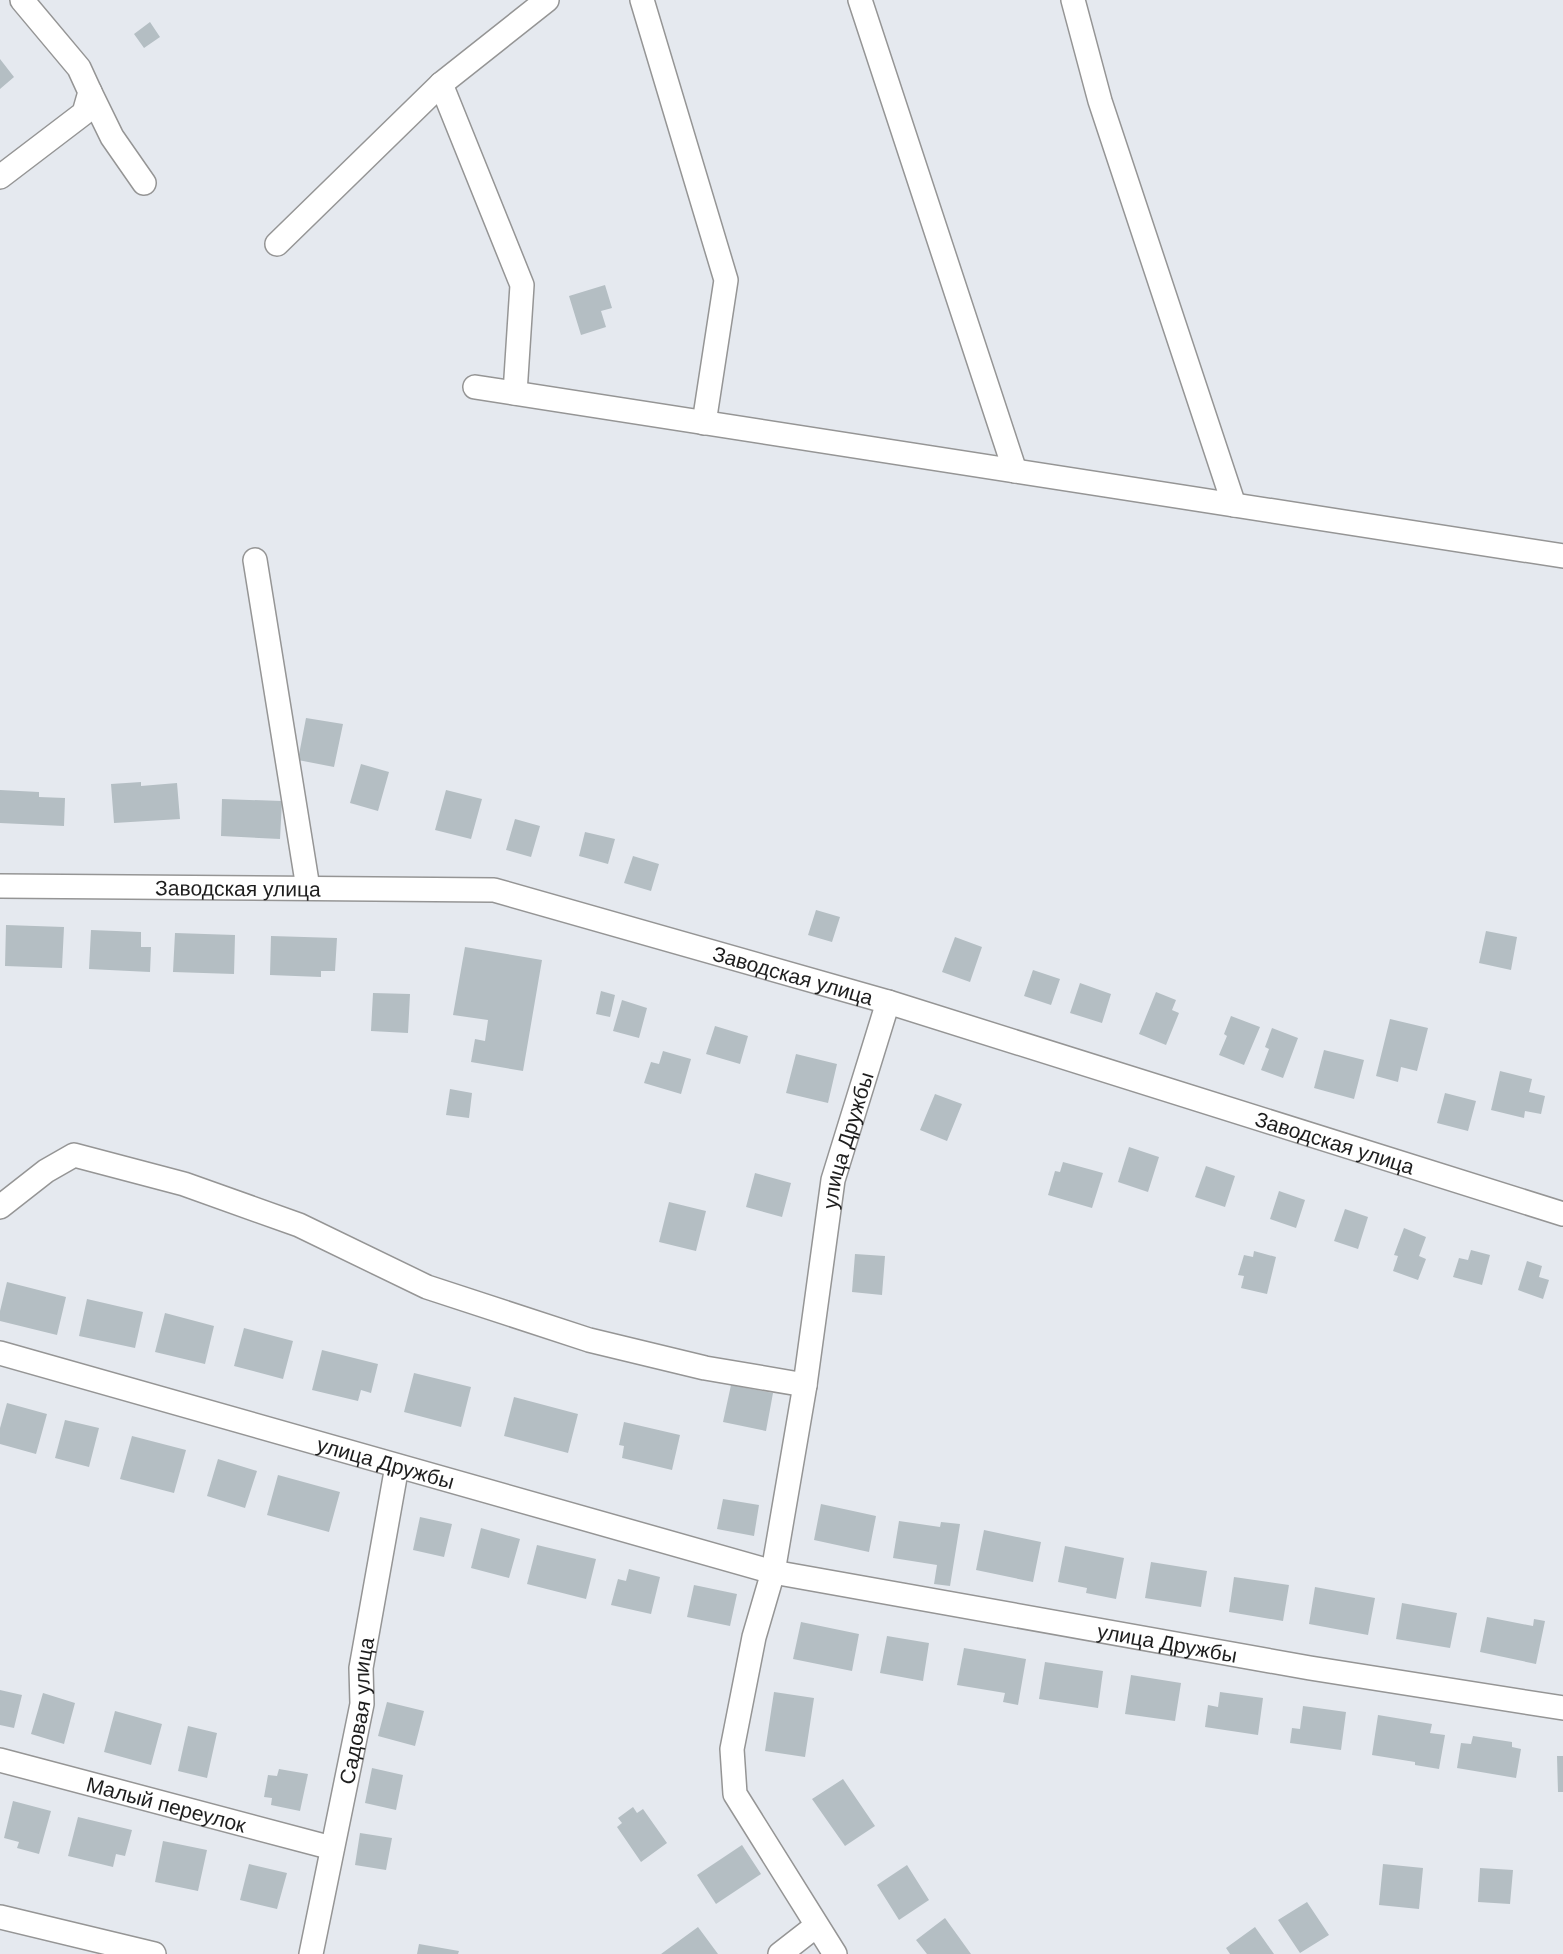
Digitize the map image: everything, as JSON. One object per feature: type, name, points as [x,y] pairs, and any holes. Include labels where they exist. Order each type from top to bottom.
[{"type":"street","points":[[22,0],[79,68],[112,137],[144,183]]},
{"type":"street","points":[[277,244],[441,84],[547,0]]},
{"type":"street","points":[[642,0],[726,280],[704,423]]},
{"type":"street","points":[[860,0],[1015,471]]},
{"type":"street","points":[[1073,0],[1100,101],[1234,505]]},
{"type":"street","points":[[441,84],[522,285],[515,393]]},
{"type":"street","points":[[0,177],[83,113],[90,92]]},
{"type":"street","points":[[475,387],[1563,556]]},
{"type":"street","points":[[255,560],[307,888]]},
{"type":"street","name":"Заводская улица","points":[[0,886],[494,890],[888,1002],[1563,1214]]},
{"type":"street","name":"улица Дружбы","points":[[835,1954],[735,1794],[732,1749],[754,1637],[773,1572],[805,1385],[833,1180],[888,1002]]},
{"type":"street","points":[[0,1206],[47,1171],[74,1155],[210,1193],[299,1225],[427,1287],[589,1340],[705,1368],[805,1385]]},
{"type":"street","name":"улица Дружбы","points":[[0,1353],[773,1572],[1297,1666],[1563,1708]]},
{"type":"street","name":"Садовая улица","points":[[312,1954],[362,1704],[361,1668],[397,1466]]},
{"type":"street","name":"Малый переулок","points":[[0,1760],[332,1848]]},
{"type":"street","points":[[0,1917],[154,1954]]},
{"type":"street","points":[[780,1954],[816,1926]]},
{"type":"building","points":[[150,22],[160,37],[144,48],[134,34]]},
{"type":"building","points":[[0,59],[14,77],[0,89]]},
{"type":"building","points":[[605,285],[612,308],[601,311],[606,327],[581,335],[569,296]]},
{"type":"building","points":[[306,718],[343,724],[334,767],[298,760]]},
{"type":"building","points":[[361,764],[389,772],[378,811],[350,803]]},
{"type":"building","points":[[141,782],[141,786],[177,783],[180,819],[114,823],[111,784]]},
{"type":"building","points":[[0,790],[39,792],[39,797],[65,798],[64,826],[0,823]]},
{"type":"building","points":[[446,790],[482,799],[471,839],[435,830]]},
{"type":"building","points":[[222,799],[282,801],[280,839],[221,836]]},
{"type":"building","points":[[515,819],[540,826],[531,857],[506,850]]},
{"type":"building","points":[[585,832],[615,839],[608,864],[579,856]]},
{"type":"building","points":[[633,856],[659,864],[651,891],[624,883]]},
{"type":"building","points":[[816,910],[840,917],[832,942],[808,935]]},
{"type":"building","points":[[6,925],[64,927],[62,968],[5,966]]},
{"type":"building","points":[[91,930],[141,932],[141,947],[151,947],[150,972],[89,969]]},
{"type":"building","points":[[1486,931],[1517,937],[1511,970],[1479,963]]},
{"type":"building","points":[[175,933],[235,935],[234,974],[173,972]]},
{"type":"building","points":[[271,936],[337,938],[335,971],[321,971],[321,977],[270,975]]},
{"type":"building","points":[[955,937],[982,947],[970,982],[942,972]]},
{"type":"building","points":[[465,947],[542,960],[523,1071],[471,1062],[475,1039],[485,1041],[488,1020],[453,1015]]},
{"type":"building","points":[[1033,970],[1060,979],[1051,1005],[1024,996]]},
{"type":"building","points":[[1080,983],[1111,994],[1102,1023],[1070,1013]]},
{"type":"building","points":[[601,991],[615,995],[610,1017],[596,1014]]},
{"type":"building","points":[[1156,992],[1176,1000],[1172,1010],[1179,1013],[1166,1045],[1139,1034]]},
{"type":"building","points":[[373,993],[410,994],[408,1033],[371,1031]]},
{"type":"building","points":[[622,1000],[647,1008],[639,1038],[613,1031]]},
{"type":"building","points":[[1231,1016],[1260,1027],[1244,1065],[1219,1055]]},
{"type":"building","points":[[1390,1019],[1428,1028],[1417,1071],[1401,1067],[1398,1082],[1376,1076]]},
{"type":"building","points":[[715,1026],[748,1036],[740,1064],[706,1054]]},
{"type":"building","points":[[1272,1028],[1298,1038],[1283,1078],[1261,1070],[1269,1049],[1265,1047]]},
{"type":"building","points":[[1324,1050],[1364,1060],[1354,1099],[1314,1088]]},
{"type":"building","points":[[663,1051],[691,1059],[681,1094],[644,1083],[651,1062],[659,1064]]},
{"type":"building","points":[[796,1054],[837,1064],[828,1103],[786,1093]]},
{"type":"building","points":[[1500,1071],[1532,1079],[1529,1092],[1545,1096],[1541,1114],[1525,1111],[1524,1118],[1491,1110]]},
{"type":"building","points":[[450,1089],[472,1093],[469,1118],[446,1115]]},
{"type":"building","points":[[1445,1093],[1476,1101],[1468,1131],[1437,1123]]},
{"type":"building","points":[[935,1094],[962,1104],[947,1141],[920,1130]]},
{"type":"building","points":[[1129,1147],[1159,1157],[1148,1192],[1118,1182]]},
{"type":"building","points":[[1063,1162],[1103,1173],[1092,1208],[1048,1195],[1055,1171],[1060,1172]]},
{"type":"building","points":[[1206,1166],[1235,1176],[1225,1207],[1195,1197]]},
{"type":"building","points":[[755,1173],[791,1183],[782,1217],[746,1207]]},
{"type":"building","points":[[1279,1191],[1305,1200],[1296,1228],[1270,1219]]},
{"type":"building","points":[[669,1202],[706,1211],[696,1251],[659,1242]]},
{"type":"building","points":[[1345,1209],[1368,1217],[1358,1249],[1334,1241]]},
{"type":"building","points":[[1404,1228],[1426,1237],[1419,1256],[1426,1259],[1418,1280],[1393,1271],[1398,1256],[1394,1255]]},
{"type":"building","points":[[1471,1250],[1490,1255],[1482,1285],[1453,1277],[1459,1258],[1468,1260]]},
{"type":"building","points":[[1254,1251],[1276,1257],[1267,1294],[1241,1288],[1244,1276],[1238,1275],[1244,1255],[1253,1257]]},
{"type":"building","points":[[855,1254],[885,1256],[882,1295],[852,1292]]},
{"type":"building","points":[[1527,1261],[1542,1266],[1539,1277],[1549,1280],[1543,1299],[1518,1290]]},
{"type":"building","points":[[7,1282],[66,1297],[57,1335],[0,1321]]},
{"type":"building","points":[[87,1299],[143,1312],[135,1348],[79,1336]]},
{"type":"building","points":[[165,1313],[214,1326],[205,1364],[155,1352]]},
{"type":"building","points":[[244,1328],[293,1341],[283,1379],[234,1366]]},
{"type":"building","points":[[322,1350],[378,1364],[371,1393],[361,1390],[358,1401],[312,1390]]},
{"type":"building","points":[[414,1373],[471,1387],[461,1427],[404,1412]]},
{"type":"building","points":[[731,1385],[773,1393],[766,1431],[723,1422]]},
{"type":"building","points":[[514,1397],[578,1414],[568,1453],[504,1436]]},
{"type":"building","points":[[7,1403],[47,1414],[36,1454],[0,1444],[0,1428]]},
{"type":"building","points":[[65,1420],[99,1428],[89,1467],[55,1458]]},
{"type":"building","points":[[624,1422],[680,1435],[672,1470],[622,1458],[624,1446],[619,1445]]},
{"type":"building","points":[[132,1436],[186,1450],[174,1493],[120,1479]]},
{"type":"building","points":[[218,1459],[257,1471],[245,1508],[207,1496]]},
{"type":"building","points":[[278,1475],[340,1492],[329,1532],[267,1515]]},
{"type":"building","points":[[723,1499],[759,1505],[754,1536],[717,1529]]},
{"type":"building","points":[[821,1504],[876,1516],[869,1552],[814,1540]]},
{"type":"building","points":[[420,1517],[452,1524],[444,1557],[413,1550]]},
{"type":"building","points":[[899,1521],[940,1527],[941,1522],[960,1524],[950,1586],[934,1584],[937,1565],[893,1558]]},
{"type":"building","points":[[481,1528],[520,1539],[509,1578],[471,1568]]},
{"type":"building","points":[[984,1530],[1041,1542],[1033,1582],[976,1570]]},
{"type":"building","points":[[537,1545],[596,1559],[586,1599],[527,1584]]},
{"type":"building","points":[[1065,1546],[1124,1558],[1116,1599],[1086,1593],[1087,1588],[1058,1582]]},
{"type":"building","points":[[1151,1562],[1207,1571],[1201,1607],[1145,1598]]},
{"type":"building","points":[[629,1569],[660,1577],[651,1614],[611,1605],[618,1579],[626,1581]]},
{"type":"building","points":[[1234,1577],[1289,1585],[1283,1621],[1229,1612]]},
{"type":"building","points":[[694,1585],[737,1594],[730,1626],[687,1617]]},
{"type":"building","points":[[1315,1587],[1375,1598],[1368,1635],[1309,1624]]},
{"type":"building","points":[[1402,1603],[1457,1613],[1450,1648],[1396,1639]]},
{"type":"building","points":[[1487,1617],[1533,1626],[1534,1619],[1545,1621],[1536,1664],[1480,1652]]},
{"type":"building","points":[[801,1622],[859,1634],[852,1671],[793,1659]]},
{"type":"building","points":[[887,1636],[929,1643],[923,1681],[880,1673]]},
{"type":"building","points":[[964,1648],[1026,1659],[1018,1705],[1003,1702],[1005,1693],[957,1685]]},
{"type":"building","points":[[1045,1662],[1103,1671],[1098,1708],[1039,1699]]},
{"type":"building","points":[[1131,1675],[1181,1683],[1175,1721],[1125,1714]]},
{"type":"building","points":[[0,1690],[22,1695],[14,1728],[0,1725]]},
{"type":"building","points":[[774,1692],[814,1698],[805,1757],[765,1751]]},
{"type":"building","points":[[1220,1692],[1263,1698],[1258,1735],[1205,1727],[1208,1705],[1218,1707]]},
{"type":"building","points":[[43,1693],[75,1703],[64,1744],[31,1734]]},
{"type":"building","points":[[387,1702],[424,1711],[415,1746],[378,1736]]},
{"type":"building","points":[[1303,1706],[1346,1712],[1341,1750],[1290,1743],[1292,1728],[1300,1729]]},
{"type":"building","points":[[115,1711],[162,1724],[151,1765],[104,1752]]},
{"type":"building","points":[[1378,1715],[1432,1724],[1430,1733],[1445,1735],[1439,1769],[1372,1755]]},
{"type":"building","points":[[188,1726],[217,1733],[207,1778],[178,1771]]},
{"type":"building","points":[[1473,1736],[1512,1742],[1512,1747],[1521,1749],[1516,1778],[1457,1768],[1461,1743],[1471,1744]]},
{"type":"building","points":[[1557,1756],[1563,1756],[1563,1792],[1558,1792]]},
{"type":"building","points":[[372,1768],[403,1775],[396,1810],[365,1803]]},
{"type":"building","points":[[279,1769],[308,1774],[300,1811],[271,1805],[272,1798],[264,1797],[268,1775],[277,1776]]},
{"type":"building","points":[[843,1779],[875,1826],[845,1846],[812,1799]]},
{"type":"building","points":[[13,1801],[51,1811],[39,1854],[17,1848],[19,1842],[4,1838]]},
{"type":"building","points":[[633,1807],[637,1813],[643,1809],[667,1843],[641,1862],[617,1827],[622,1823],[618,1818]]},
{"type":"building","points":[[78,1817],[132,1830],[125,1856],[116,1854],[113,1867],[68,1856]]},
{"type":"building","points":[[360,1833],[392,1838],[386,1870],[355,1865]]},
{"type":"building","points":[[163,1841],[207,1850],[198,1891],[155,1882]]},
{"type":"building","points":[[742,1845],[761,1874],[716,1904],[697,1875]]},
{"type":"building","points":[[249,1864],[287,1873],[277,1909],[240,1900]]},
{"type":"building","points":[[1383,1864],[1423,1868],[1419,1909],[1379,1905]]},
{"type":"building","points":[[907,1865],[929,1900],[899,1920],[877,1885]]},
{"type":"building","points":[[1480,1868],[1513,1870],[1510,1904],[1478,1902]]},
{"type":"building","points":[[1307,1902],[1329,1935],[1300,1953],[1278,1920]]},
{"type":"building","points":[[945,1918],[971,1954],[927,1954],[916,1940]]},
{"type":"building","points":[[698,1927],[718,1954],[661,1954]]},
{"type":"building","points":[[1255,1927],[1274,1954],[1230,1954],[1226,1948]]},
{"type":"building","points":[[419,1944],[459,1951],[458,1954],[417,1954]]}]
